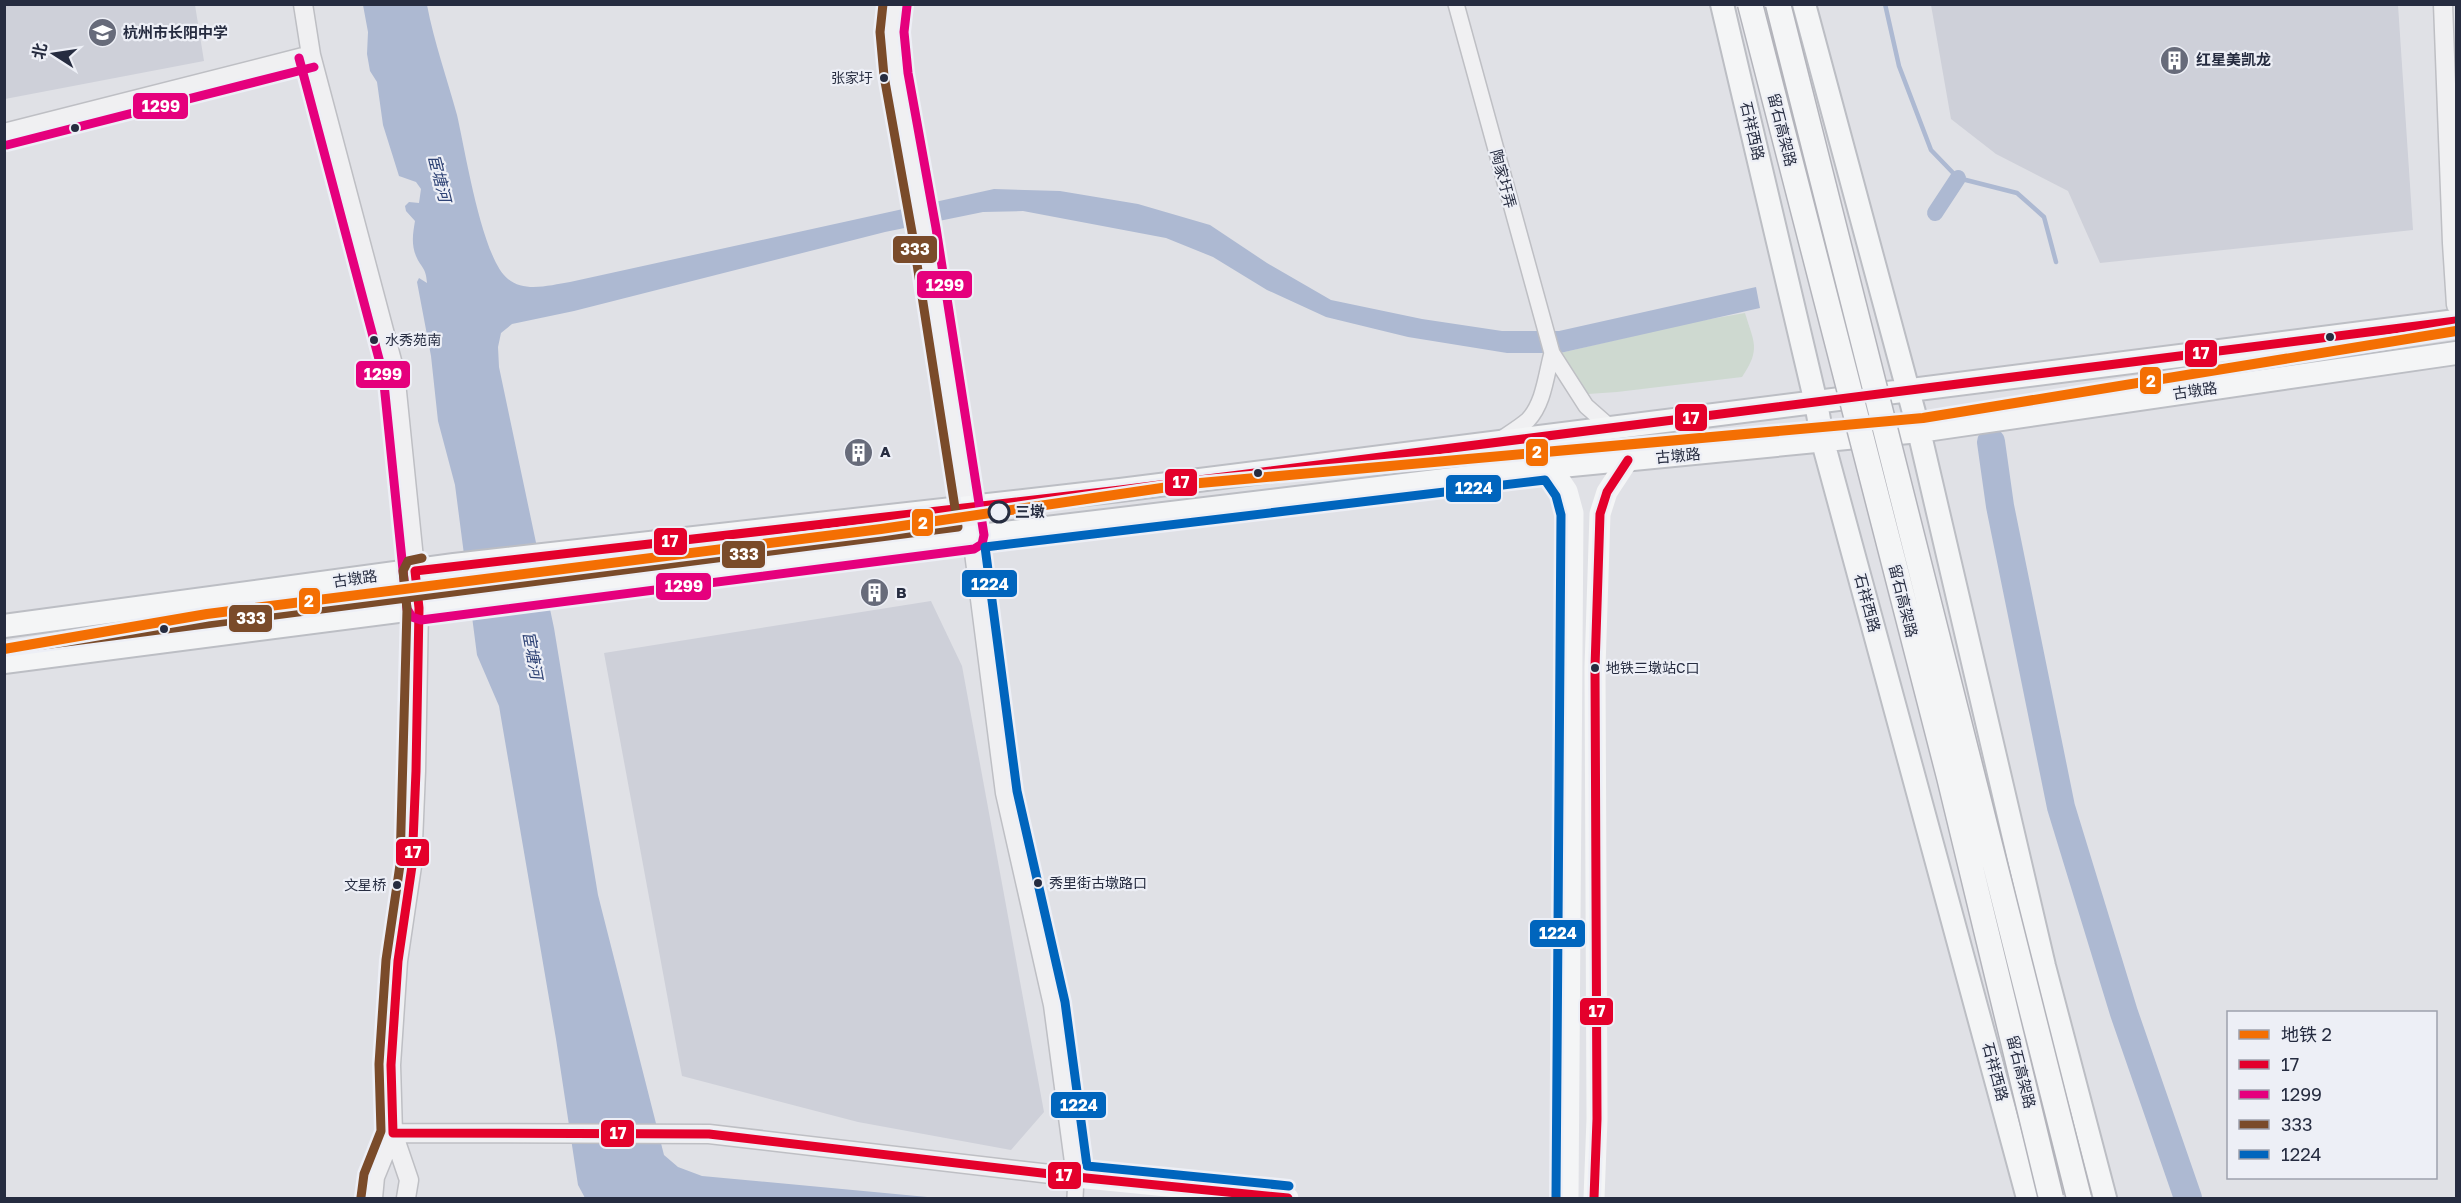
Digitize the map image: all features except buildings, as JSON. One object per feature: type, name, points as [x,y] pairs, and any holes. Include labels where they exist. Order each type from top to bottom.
[{"type":"highway","name":"留石高架路","points":[[1750,4],[1946,765],[2051,1198]]},
{"type":"highway","name":"留石高架路","points":[[1778,4],[2079,1198]]},
{"type":"main road","name":"石祥西路","points":[[1722,4],[1816,403],[1823,442],[2028,1198]]},
{"type":"main road","points":[[1804,4],[1919,431],[2044,966],[2105,1198]]},
{"type":"main road","name":"古墩路","points":[[4,626],[454,566],[967,507],[1816,403],[2457,321]]},
{"type":"main road","name":"古墩路","points":[[4,662],[972,537],[1551,467],[1919,431],[2457,353]]},
{"type":"main road","points":[[1594,1198],[1597,1119],[1595,667],[1599,514],[1608,492],[1628,460]]},
{"type":"main road","points":[[1551,467],[1567,491],[1573,513],[1568,1198]]},
{"type":"main road","points":[[1076,1177],[1288,1198]]},
{"type":"street","points":[[303,4],[311,55],[395,372],[419,608],[412,866],[398,961],[391,1065],[393,1133],[409,1180],[406,1198]]},
{"type":"street","points":[[895,4],[893,18],[896,76],[916,197],[924,231],[972,537],[1005,793],[1053,1005],[1076,1177],[1075,1198]]},
{"type":"street","name":"陶家圩弄","points":[[1456,4],[1552,353],[1586,406],[1611,428]]},
{"type":"street","points":[[2443,4],[2452,243],[2457,305]]},
{"type":"street","points":[[4,133],[311,55]]},
{"type":"street","points":[[1498,442],[1527,421],[1533,413],[1540,400],[1552,353]]},
{"type":"street","points":[[393,1133],[709,1134],[1076,1177]]},
{"type":"street","points":[[373,1198],[375,1177],[393,1133]]},
{"type":"shaded area","name":"杭州市长阳中学","points":[[5,4],[195,5],[204,61],[5,99]]},
{"type":"shaded area","name":"红星美凯龙","points":[[1931,5],[2398,5],[2413,230],[2100,263],[2068,191],[1996,154],[1951,119]]},
{"type":"shaded area","points":[[1745,313],[1753,339],[1754,352],[1742,377],[1588,394],[1570,379],[1560,353],[1693,322]]},
{"type":"shaded area","points":[[931,601],[962,666],[1044,1112],[1011,1150],[858,1122],[682,1076],[604,653]]},
{"type":"water","name":"宦塘河","points":[[363,5],[427,5],[490,250],[499,268],[508,279],[522,286],[538,287],[570,282],[994,189],[1060,191],[1138,204],[1210,225],[1267,263],[1331,300],[1422,319],[1502,331],[1559,331],[1756,287],[1760,308],[1560,353],[1507,353],[1408,337],[1326,317],[1267,290],[1213,257],[1166,238],[1023,211],[983,212],[885,232],[574,311],[512,324],[501,333],[498,347],[499,367],[554,628],[598,895],[664,1155],[678,1167],[702,1176],[938,1198],[585,1198],[578,1185],[556,1039],[499,706],[477,655],[455,485],[438,421],[431,356],[417,282],[419,278],[427,283],[413,247],[415,221],[406,211],[405,206],[409,202],[419,203],[421,189],[416,182],[399,176],[383,125],[377,82],[370,71],[367,54],[368,32]]},
{"type":"waterway","points":[[1885,4],[1899,66],[1931,150],[1958,178],[2017,193],[2044,217],[2056,262]]},
{"type":"waterway","points":[[1935,213],[1958,178]]},
{"type":"waterway","points":[[1991,442],[2000,506],[2061,807],[2124,1013],[2188,1198]]},
{"type":"metro line","name":"2","points":[[4,649],[207,614],[881,529],[1189,484],[1923,418],[2456,331]]},
{"type":"transit line","name":"333","points":[[4,650],[958,527],[912,232],[884,76],[880,32],[883,4]]},
{"type":"transit line","name":"1299","points":[[299,58],[383,374],[407,609],[412,617],[421,620],[974,549],[982,544],[984,535],[936,228],[908,73],[904,32],[907,6]]},
{"type":"transit line","name":"1299","points":[[7,145],[314,67]]},
{"type":"transit line","name":"17","points":[[415,571],[1120,490],[2456,321]]},
{"type":"transit line","name":"17","points":[[1594,1198],[1597,1119],[1595,667],[1600,514],[1607,492],[1628,460]]},
{"type":"transit line","name":"1224","points":[[1289,1186],[1087,1166],[1065,1002],[1017,791],[985,547],[1545,480],[1556,496],[1561,515],[1556,1198]]},
{"type":"transit line","name":"333","points":[[361,1197],[364,1174],[381,1131],[379,1064],[386,960],[400,865],[407,609],[403,571],[408,561],[422,558]]},
{"type":"transit line","name":"17","points":[[393,1133],[391,1065],[398,961],[412,866],[416,771],[419,608],[415,571]]},
{"type":"transit line","name":"17","points":[[393,1133],[709,1134],[1076,1177],[1288,1198]]},
{"type":"place","name":"杭州市长阳中学","points":[[102,33]]},
{"type":"place","name":"红星美凯龙","points":[[2175,60]]},
{"type":"place","name":"张家圩","points":[[884,78]]},
{"type":"place","name":"水秀苑南","points":[[374,340]]},
{"type":"place","name":"A","points":[[859,452]]},
{"type":"place","name":"三墩","points":[[999,512]]},
{"type":"place","name":"B","points":[[875,593]]},
{"type":"place","name":"地铁三墩站C口","points":[[1595,668]]},
{"type":"place","name":"秀里街古墩路口","points":[[1038,883]]},
{"type":"place","name":"文星桥","points":[[397,885]]}]
